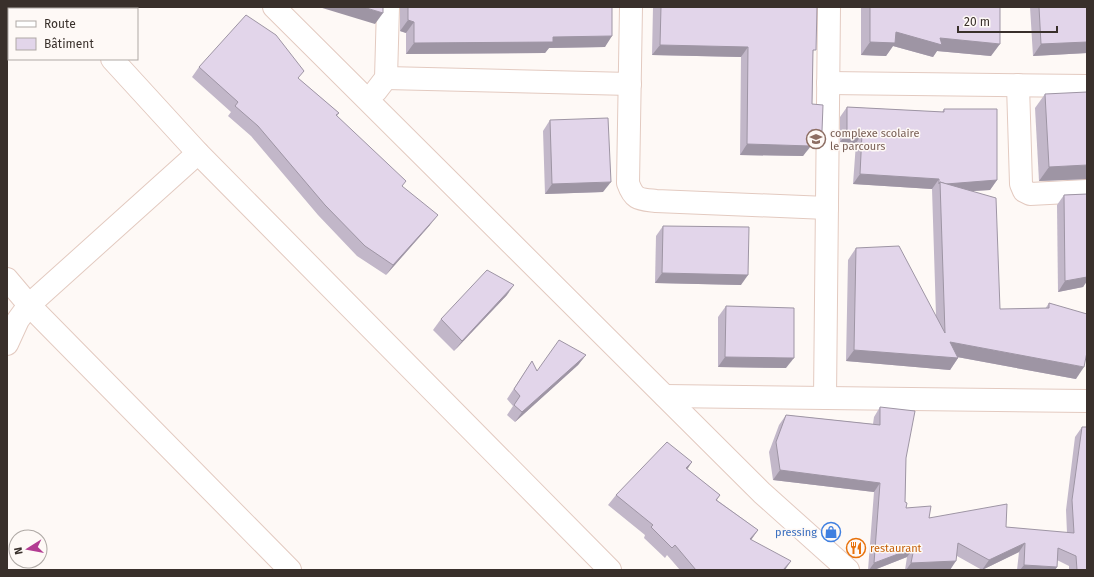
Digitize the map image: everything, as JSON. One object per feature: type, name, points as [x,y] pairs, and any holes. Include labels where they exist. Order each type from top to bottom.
[{"type":"street","points":[[274,7],[762,493],[848,570]]},
{"type":"street","points":[[369,101],[386,78],[388,7]]},
{"type":"street","points":[[631,7],[628,183],[632,193],[638,199],[656,201],[827,208]]},
{"type":"street","points":[[825,398],[829,7]]},
{"type":"street","points":[[113,60],[198,153],[610,570]]},
{"type":"street","points":[[386,78],[630,84]]},
{"type":"street","points":[[828,83],[1087,86]]},
{"type":"street","points":[[1018,86],[1021,184],[1024,191],[1030,194],[1087,191]]},
{"type":"street","points":[[7,344],[18,320],[29,305],[198,153]]},
{"type":"street","points":[[7,279],[29,305],[290,570]]},
{"type":"street","points":[[665,396],[1087,401]]},
{"type":"building","points":[[363,7],[383,7],[383,13]]},
{"type":"building","points":[[408,7],[612,7],[612,36],[553,37],[553,42],[414,43],[414,22],[408,20]]},
{"type":"building","points":[[661,7],[817,7],[816,50],[813,50],[812,104],[823,105],[822,131],[811,130],[811,146],[747,144],[748,47],[660,45]]},
{"type":"building","points":[[870,7],[1000,7],[1000,44],[940,38],[942,45],[896,32],[895,43],[870,42]]},
{"type":"building","points":[[1039,7],[1087,7],[1087,42],[1041,44]]},
{"type":"building","points":[[246,15],[276,35],[304,71],[298,78],[339,113],[336,115],[406,181],[402,186],[438,215],[393,265],[365,246],[325,205],[258,126],[235,106],[238,102],[199,67]]},
{"type":"building","points":[[1087,92],[1087,165],[1049,167],[1045,94]]},
{"type":"building","points":[[847,107],[944,112],[944,109],[997,109],[997,180],[946,184],[940,182],[939,184],[939,179],[860,174],[862,134],[847,133]]},
{"type":"building","points":[[608,118],[611,182],[552,184],[550,120]]},
{"type":"building","points":[[940,182],[996,198],[1000,309],[1049,308],[1049,303],[1087,314],[1087,352],[1084,367],[950,342],[958,358],[854,350],[856,248],[899,246],[945,333]]},
{"type":"building","points":[[1087,194],[1087,277],[1065,281],[1064,195]]},
{"type":"building","points":[[663,226],[749,227],[748,275],[662,273]]},
{"type":"building","points":[[487,270],[514,285],[462,341],[441,319]]},
{"type":"building","points":[[726,306],[794,308],[794,358],[725,357]]},
{"type":"building","points":[[559,340],[586,355],[522,412],[514,405],[520,396],[514,389],[532,361],[537,371]]},
{"type":"building","points":[[880,407],[915,411],[906,458],[906,508],[931,506],[929,518],[1007,504],[1006,527],[1074,533],[1072,500],[1082,427],[1087,427],[1087,570],[1077,570],[1076,556],[1058,548],[1057,567],[1024,565],[1025,543],[989,560],[958,543],[956,561],[911,563],[914,548],[874,563],[880,483],[780,470],[776,442],[786,415],[880,425]]},
{"type":"building","points":[[667,442],[692,462],[686,468],[720,495],[716,500],[758,530],[750,539],[791,561],[783,570],[696,570],[675,545],[672,548],[651,527],[653,525],[616,495]]},
{"type":"place","name":"complexe scolaire le parcours","points":[[816,139]]},
{"type":"place","name":"pressing","points":[[831,532]]},
{"type":"place","name":"restaurant","points":[[856,548]]}]
